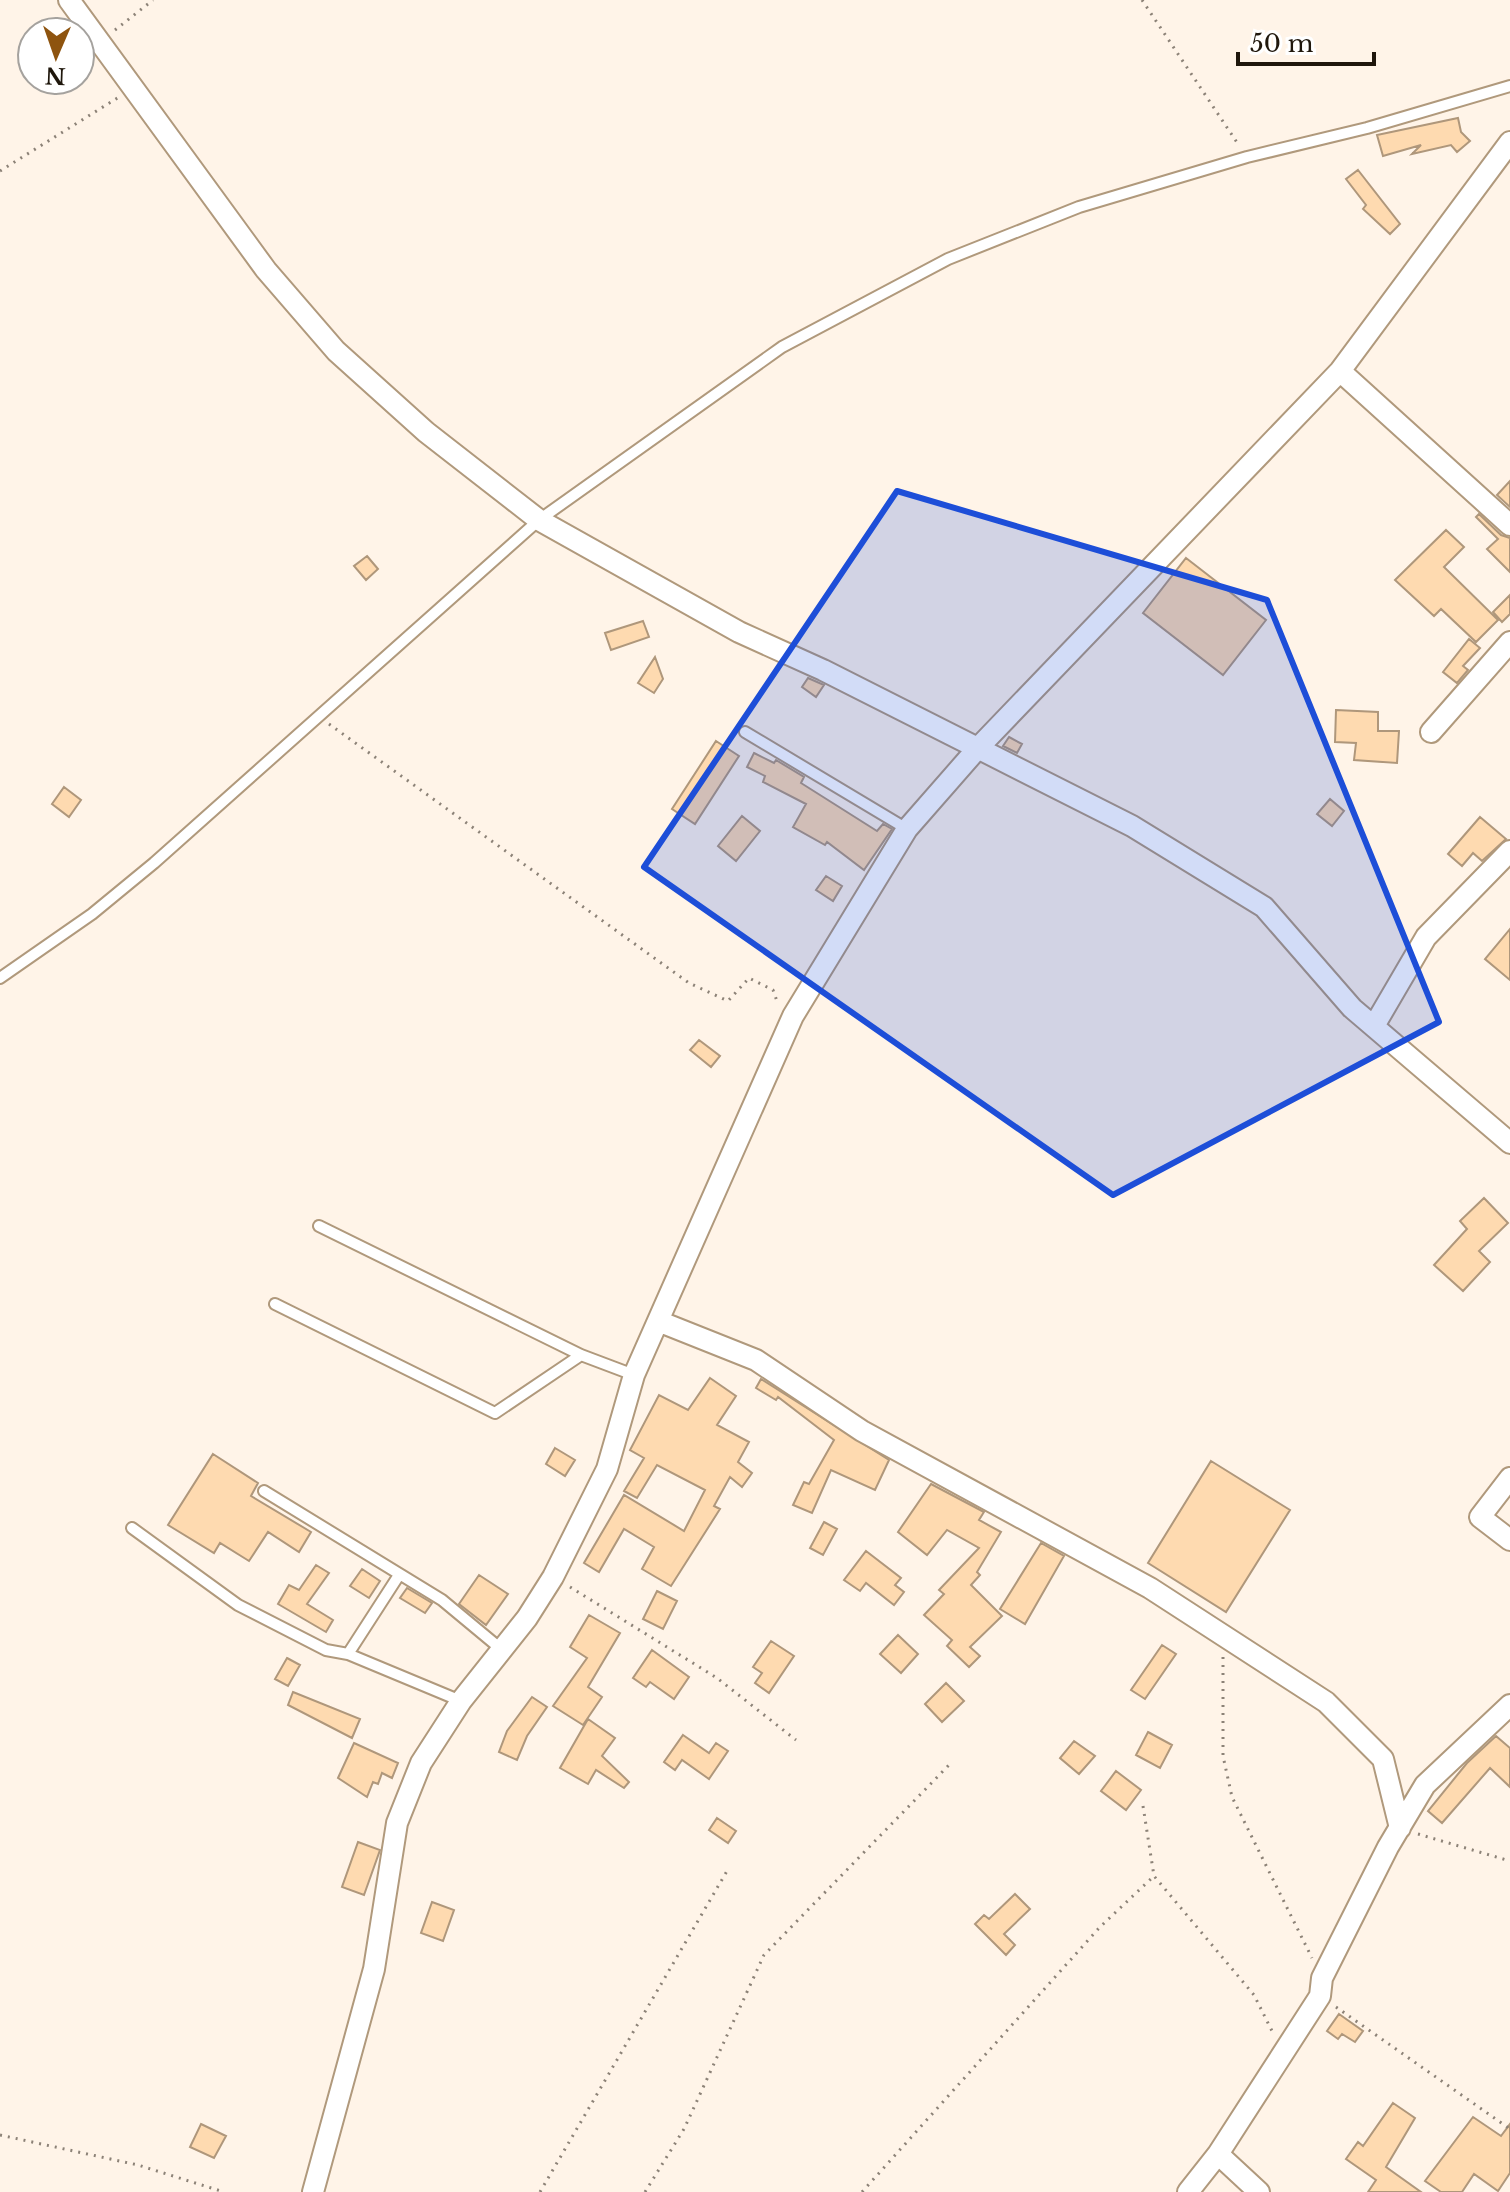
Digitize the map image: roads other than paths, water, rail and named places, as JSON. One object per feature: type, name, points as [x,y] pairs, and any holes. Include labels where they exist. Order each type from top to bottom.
[{"type":"street","points":[[69,0],[132,89],[220,202],[266,270],[336,351],[426,432],[539,520],[739,632],[823,670],[1132,826],[1264,907],[1352,1008],[1510,1143]]},
{"type":"street","points":[[313,2192],[374,1969],[397,1823],[421,1763],[461,1701],[553,1577],[607,1469],[634,1375],[793,1016],[907,829],[977,749],[1340,371],[1510,142]]},
{"type":"street","points":[[1340,371],[1510,525]]},
{"type":"street","points":[[1431,732],[1510,642]]},
{"type":"street","points":[[1374,1026],[1426,937],[1510,851]]},
{"type":"street","points":[[658,1321],[756,1360],[862,1431],[1113,1566],[1326,1702],[1383,1759],[1400,1828]]},
{"type":"street","points":[[1510,1478],[1480,1517],[1510,1540]]},
{"type":"street","points":[[1188,2192],[1218,2154],[1321,1987],[1400,1828],[1425,1785],[1510,1705]]},
{"type":"street","points":[[1218,2154],[1259,2192]]},
{"type":"lane","points":[[0,978],[92,914],[320,718],[539,520],[782,347],[948,259],[1079,207],[1247,157],[1367,128],[1510,86]]},
{"type":"lane","points":[[745,732],[907,829]]},
{"type":"lane","points":[[319,1226],[581,1355],[634,1375]]},
{"type":"lane","points":[[275,1304],[495,1413],[581,1355]]},
{"type":"lane","points":[[264,1491],[442,1600],[501,1649]]},
{"type":"lane","points":[[132,1528],[238,1605],[326,1650],[348,1654],[461,1701]]},
{"type":"lane","points":[[348,1654],[399,1575]]}]
